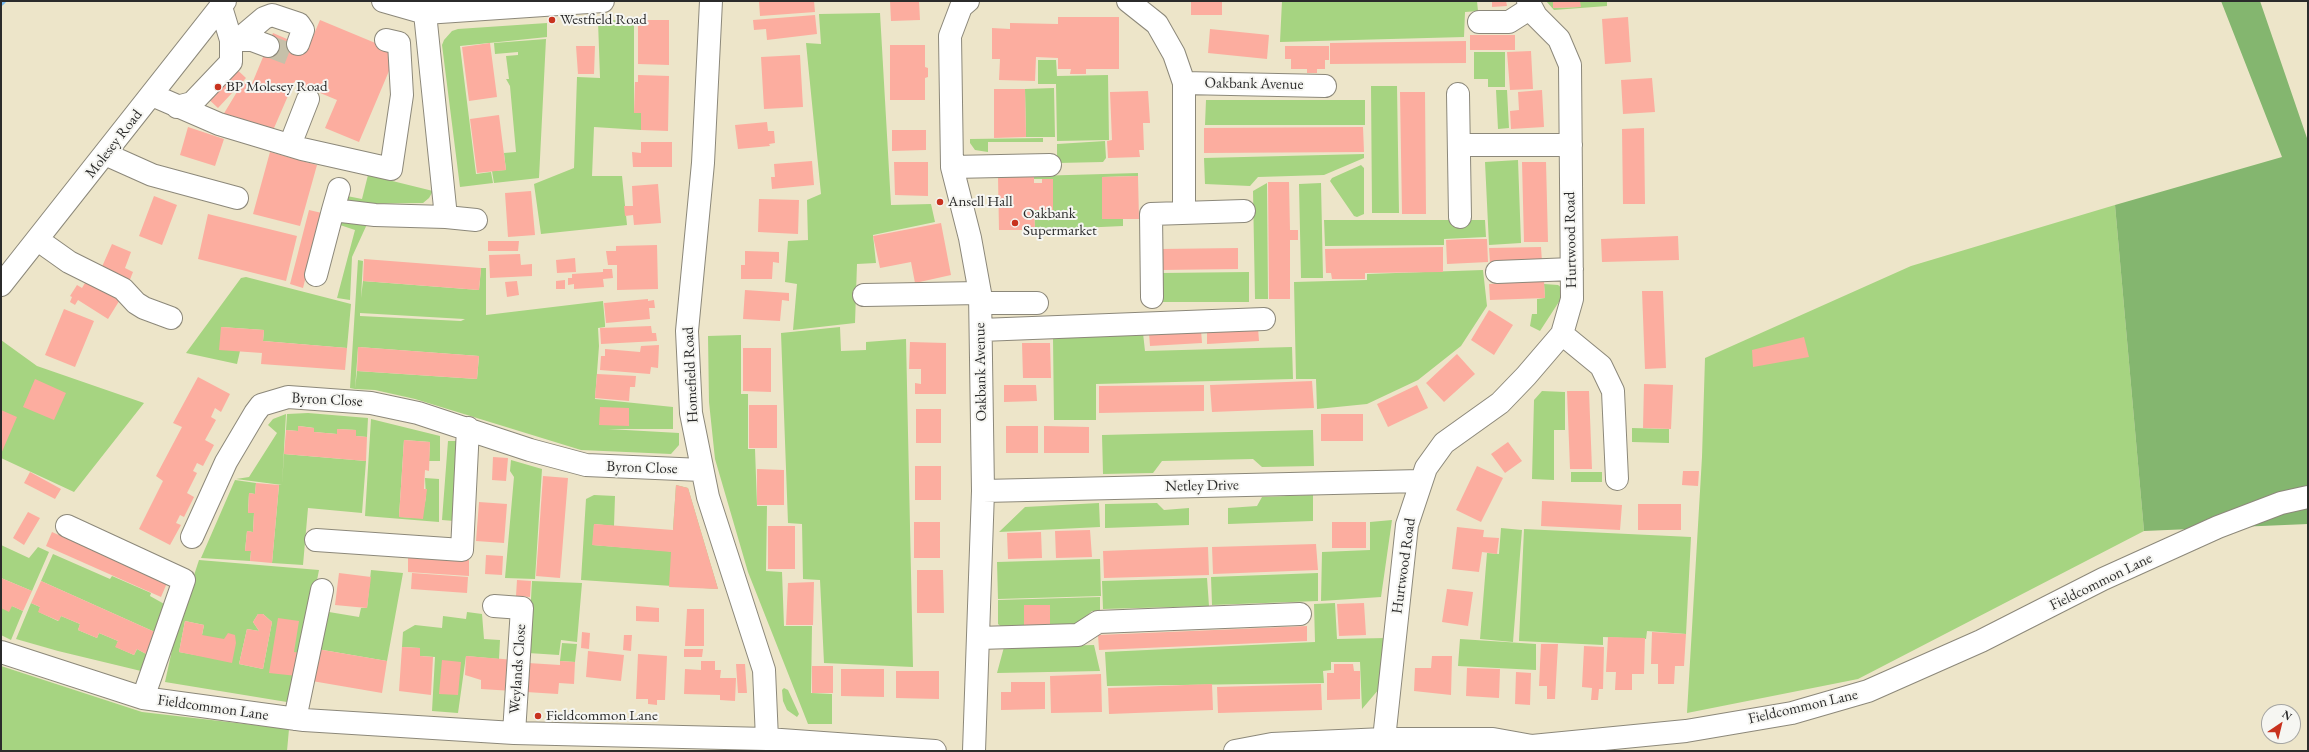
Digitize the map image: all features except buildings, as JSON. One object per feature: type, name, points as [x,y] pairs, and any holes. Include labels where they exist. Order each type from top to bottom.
[{"type":"street","points":[[382,1],[425,13],[603,1]]},
{"type":"street","name":"Homefield Road","points":[[711,1],[703,163],[687,331],[691,413],[708,497],[764,670],[767,739]]},
{"type":"street","name":"Oakbank Avenue","points":[[968,1],[961,7],[950,36],[952,167],[970,238],[980,298],[983,491],[974,751]]},
{"type":"street","name":"Oakbank Avenue","points":[[1128,1],[1157,24],[1174,54],[1184,83],[1184,212]]},
{"type":"street","points":[[177,107],[192,103],[231,62],[235,40],[223,4]]},
{"type":"street","name":"Molesey Road","points":[[1,285],[152,96],[223,4]]},
{"type":"street","points":[[1479,22],[1509,22],[1530,4]]},
{"type":"street","name":"Hurtwood Road","points":[[1384,738],[1407,525],[1426,468],[1444,443],[1500,403],[1562,334],[1572,299],[1570,65],[1559,39],[1536,16],[1530,4]]},
{"type":"street","points":[[425,13],[446,217]]},
{"type":"street","points":[[235,40],[264,18],[272,15],[300,24],[303,30],[298,44]]},
{"type":"street","points":[[235,40],[252,40],[268,46]]},
{"type":"street","points":[[152,96],[219,124],[290,145],[391,169],[402,95],[399,43],[386,40]]},
{"type":"street","name":"Oakbank Avenue","points":[[1184,83],[1325,86]]},
{"type":"street","points":[[1458,94],[1460,217]]},
{"type":"street","points":[[290,145],[308,99]]},
{"type":"street","points":[[1459,145],[1571,145]]},
{"type":"street","points":[[105,154],[152,175],[237,198]]},
{"type":"street","points":[[952,167],[1050,165]]},
{"type":"street","points":[[316,275],[339,189]]},
{"type":"street","points":[[333,210],[367,214],[446,217],[476,220]]},
{"type":"street","points":[[1152,297],[1151,214],[1244,211]]},
{"type":"street","points":[[38,240],[65,268],[123,289],[136,303],[144,308],[171,318]]},
{"type":"street","points":[[1498,272],[1572,269]]},
{"type":"street","points":[[864,295],[980,298],[1037,303]]},
{"type":"street","points":[[981,330],[1264,319]]},
{"type":"street","points":[[1562,334],[1601,366],[1613,391],[1617,478]]},
{"type":"street","name":"Byron Close","points":[[192,537],[226,462],[261,405],[288,397],[371,403],[418,413],[468,428],[530,450],[586,466],[702,470]]},
{"type":"street","points":[[316,540],[462,550],[468,428]]},
{"type":"street","name":"Netley Drive","points":[[983,491],[1421,481]]},
{"type":"street","name":"Fieldcommon Lane","points":[[1235,751],[1272,744],[1384,738],[1493,739],[1532,746],[1686,731],[1792,713],[1868,691],[1981,641],[2103,579],[2218,527],[2281,503],[2308,497]]},
{"type":"street","points":[[67,526],[184,580],[143,698]]},
{"type":"street","points":[[295,719],[322,590]]},
{"type":"street","name":"Weylands Close","points":[[494,606],[522,608],[514,733]]},
{"type":"street","points":[[979,638],[1078,635],[1098,622],[1300,614]]},
{"type":"street","name":"Fieldcommon Lane","points":[[1,652],[143,698],[295,719],[514,733],[767,739],[935,751]]},
{"type":"green space","points":[[1282,1],[1477,1],[1478,11],[1465,12],[1464,37],[1280,42]]},
{"type":"green space","points":[[1546,1],[1553,1],[1553,8],[1580,7],[1580,1],[1607,1],[1607,6],[1554,10]]},
{"type":"green space","points":[[2221,1],[2260,1],[2308,141],[2308,524],[2144,531],[2115,205],[2282,157]]},
{"type":"green space","points":[[880,13],[891,205],[931,204],[935,222],[873,235],[876,263],[857,264],[855,323],[793,330],[797,284],[785,282],[788,241],[808,240],[807,200],[821,194],[806,43],[821,44],[819,14]]},
{"type":"green space","points":[[634,19],[634,112],[641,113],[641,130],[594,127],[592,176],[622,176],[627,225],[541,234],[534,184],[574,168],[577,77],[600,78],[598,21]]},
{"type":"green space","points":[[547,23],[547,37],[460,46],[476,174],[491,172],[493,183],[460,187],[442,45],[444,40],[452,31],[458,29]]},
{"type":"green space","points":[[546,39],[539,178],[494,183],[492,171],[506,170],[504,153],[516,152],[510,86],[506,79],[509,79],[506,56],[518,55],[518,52],[495,54],[494,43]]},
{"type":"green space","points":[[1474,52],[1505,52],[1505,87],[1488,87],[1488,79],[1474,79]]},
{"type":"green space","points":[[1038,60],[1056,60],[1057,76],[1108,75],[1109,140],[1057,141],[1056,84],[1038,84]]},
{"type":"green space","points":[[1371,86],[1397,86],[1399,213],[1372,213]]},
{"type":"green space","points":[[1054,88],[1055,137],[1026,137],[1025,89]]},
{"type":"green space","points":[[1496,90],[1507,90],[1509,128],[1498,129]]},
{"type":"green space","points":[[1206,100],[1365,100],[1365,125],[1205,125]]},
{"type":"green space","points":[[1043,138],[1043,142],[988,142],[988,152],[975,150],[970,143],[970,139]]},
{"type":"green space","points":[[1105,141],[1106,158],[1103,162],[1057,163],[1057,144]]},
{"type":"green space","points":[[1364,154],[1364,158],[1324,175],[1258,177],[1250,186],[1205,184],[1204,158]]},
{"type":"green space","points":[[1518,160],[1521,243],[1489,245],[1485,162]]},
{"type":"green space","points":[[1361,165],[1364,168],[1364,214],[1357,217],[1354,216],[1330,181],[1332,178]]},
{"type":"green space","points":[[1138,173],[1138,176],[1102,177],[1102,219],[1123,219],[1123,226],[1035,230],[1034,210],[1053,210],[1053,179],[1034,179],[1034,176]]},
{"type":"green space","points":[[368,175],[433,191],[429,198],[423,203],[347,204],[347,196],[362,199]]},
{"type":"green space","points":[[1267,183],[1268,299],[1255,299],[1253,191]]},
{"type":"green space","points":[[1321,183],[1323,278],[1301,278],[1299,184]]},
{"type":"green space","points":[[2115,205],[2144,531],[1858,679],[1687,713],[1702,457],[1705,358],[1911,266]]},
{"type":"green space","points":[[341,220],[368,222],[352,257],[350,300],[337,298],[355,230],[340,225]]},
{"type":"green space","points":[[1324,220],[1485,220],[1486,237],[1444,239],[1444,245],[1325,246]]},
{"type":"green space","points":[[358,260],[363,261],[361,298],[363,281],[479,290],[481,268],[486,268],[486,315],[603,301],[605,327],[598,328],[599,346],[595,399],[673,407],[673,429],[608,429],[679,433],[679,445],[671,454],[581,450],[415,399],[375,390],[355,389],[350,388]],"holes":[[[360,313],[465,319],[461,321],[360,316]],[[358,347],[479,356],[477,379],[357,371],[355,389]]]},
{"type":"green space","points":[[1483,270],[1487,306],[1461,346],[1418,380],[1367,404],[1317,409],[1316,379],[1296,379],[1294,282],[1367,280],[1367,274]]},
{"type":"green space","points":[[1249,272],[1249,302],[1162,302],[1162,273]]},
{"type":"green space","points":[[246,277],[351,304],[347,348],[263,341],[264,330],[221,327],[240,351],[237,364],[186,353],[241,278]]},
{"type":"green space","points":[[1544,284],[1558,285],[1562,288],[1564,294],[1540,331],[1530,326],[1532,314],[1537,314],[1537,299],[1545,298]]},
{"type":"green space","points":[[840,327],[841,351],[866,350],[866,342],[906,339],[913,667],[824,663],[820,580],[803,579],[802,524],[788,523],[781,333]]},
{"type":"green space","points":[[1143,333],[1145,351],[1292,347],[1293,379],[1096,384],[1096,420],[1054,420],[1053,338]]},
{"type":"green space","points":[[741,335],[741,394],[748,394],[748,449],[755,449],[757,506],[767,506],[766,571],[782,572],[784,626],[812,626],[811,693],[832,694],[832,724],[808,724],[748,572],[715,459],[709,402],[708,336]]},
{"type":"green space","points":[[1,340],[37,366],[144,403],[74,492],[1,458]]},
{"type":"green space","points":[[1542,391],[1565,392],[1565,430],[1554,430],[1554,480],[1532,479],[1534,400]]},
{"type":"green space","points":[[308,413],[368,418],[367,437],[356,436],[356,430],[337,429],[337,434],[314,432],[314,428],[298,426],[298,431],[286,430],[287,414]]},
{"type":"green space","points":[[286,414],[282,485],[236,479],[249,477],[277,433],[268,425],[273,419]]},
{"type":"green space","points":[[371,419],[440,436],[440,461],[429,461],[430,442],[404,440],[399,517],[422,518],[426,497],[425,478],[439,479],[439,522],[365,516]]},
{"type":"green space","points":[[1632,428],[1669,429],[1669,443],[1632,442]]},
{"type":"green space","points":[[1313,430],[1314,466],[1262,467],[1253,459],[1162,461],[1153,473],[1103,474],[1102,435]]},
{"type":"green space","points":[[448,441],[460,441],[454,521],[442,520]]},
{"type":"green space","points":[[284,454],[366,461],[362,513],[308,508],[303,565],[272,563],[279,485],[282,485]]},
{"type":"green space","points":[[511,460],[542,469],[535,579],[505,578],[514,477],[510,471]]},
{"type":"green space","points":[[1571,472],[1602,472],[1602,482],[1571,482]]},
{"type":"green space","points":[[235,480],[256,483],[255,494],[249,493],[248,512],[254,513],[253,532],[247,531],[245,551],[251,551],[250,561],[201,558]]},
{"type":"green space","points":[[676,485],[688,488],[718,589],[581,580],[586,499],[594,495],[615,496],[614,526],[594,524],[593,545],[691,553],[673,530]]},
{"type":"green space","points":[[1313,495],[1313,521],[1228,524],[1228,508],[1257,506],[1262,497]]},
{"type":"green space","points":[[1099,503],[1100,527],[999,532],[1025,507]]},
{"type":"green space","points":[[1157,503],[1164,510],[1189,508],[1189,525],[1105,528],[1105,504]]},
{"type":"green space","points":[[1392,520],[1381,597],[1321,601],[1322,552],[1370,550],[1370,522]]},
{"type":"green space","points":[[1501,528],[1522,530],[1513,642],[1480,639],[1487,553],[1499,554]]},
{"type":"green space","points":[[1524,529],[1691,537],[1686,634],[1647,631],[1646,639],[1603,637],[1603,645],[1519,641]]},
{"type":"green space","points":[[1,545],[29,558],[38,547],[49,552],[32,591],[1,578]]},
{"type":"green space","points":[[53,554],[110,579],[112,576],[151,593],[150,596],[166,605],[157,633],[41,581]]},
{"type":"green space","points":[[1100,559],[1101,596],[998,599],[997,562]]},
{"type":"green space","points":[[199,560],[319,570],[293,703],[165,682],[177,627]],"holes":[[[258,614],[263,614],[272,622],[263,669],[239,664],[247,629],[259,631],[253,622]],[[185,621],[204,625],[202,635],[207,657],[179,652]]]},
{"type":"green space","points":[[371,570],[403,573],[387,661],[317,649],[323,611],[359,617],[361,608],[367,608]]},
{"type":"green space","points":[[1318,573],[1318,601],[1212,605],[1211,577]]},
{"type":"green space","points":[[1207,578],[1209,606],[1103,609],[1102,581]]},
{"type":"green space","points":[[532,581],[582,583],[577,642],[561,640],[559,655],[528,653]]},
{"type":"green space","points":[[1100,597],[1100,611],[1092,611],[1073,628],[1005,630],[998,624],[998,600]],"holes":[[[1050,605],[1050,625],[1024,625],[1024,606]]]},
{"type":"green space","points":[[31,603],[40,607],[39,612],[58,621],[61,616],[80,624],[78,630],[97,638],[99,633],[118,641],[116,647],[134,655],[137,649],[148,655],[141,671],[58,651],[16,639]]},
{"type":"green space","points":[[1335,603],[1337,639],[1386,638],[1379,689],[1362,709],[1360,662],[1331,662],[1331,670],[1323,671],[1324,683],[1107,686],[1105,652],[1315,642],[1314,604]]},
{"type":"green space","points":[[12,606],[23,611],[11,640],[1,635],[1,608]]},
{"type":"green space","points":[[467,612],[482,614],[484,639],[500,640],[499,659],[466,656],[458,713],[432,711],[435,657],[420,656],[420,648],[402,647],[403,632],[415,625],[442,628],[443,616],[466,619]]},
{"type":"green space","points":[[1460,639],[1536,644],[1536,670],[1458,666]]},
{"type":"green space","points":[[562,643],[577,644],[575,662],[560,661]]},
{"type":"green space","points":[[1094,645],[1100,671],[997,673],[1004,647]]},
{"type":"green space","points":[[1,666],[142,712],[289,729],[287,751],[1,751]]},
{"type":"green space","points":[[784,688],[788,690],[799,714],[797,717],[787,710],[783,701],[782,690]]},
{"type":"tunnel","points":[[268,46],[289,54],[294,52],[298,44]]},
{"type":"place","name":"Westfield Road","points":[[552,20]]},
{"type":"place","name":"BP Molesey Road","points":[[218,87]]},
{"type":"place","name":"Ansell Hall","points":[[940,202]]},
{"type":"place","name":"Oakbank Supermarket","points":[[1015,223]]},
{"type":"place","name":"Fieldcommon Lane","points":[[538,716]]}]
